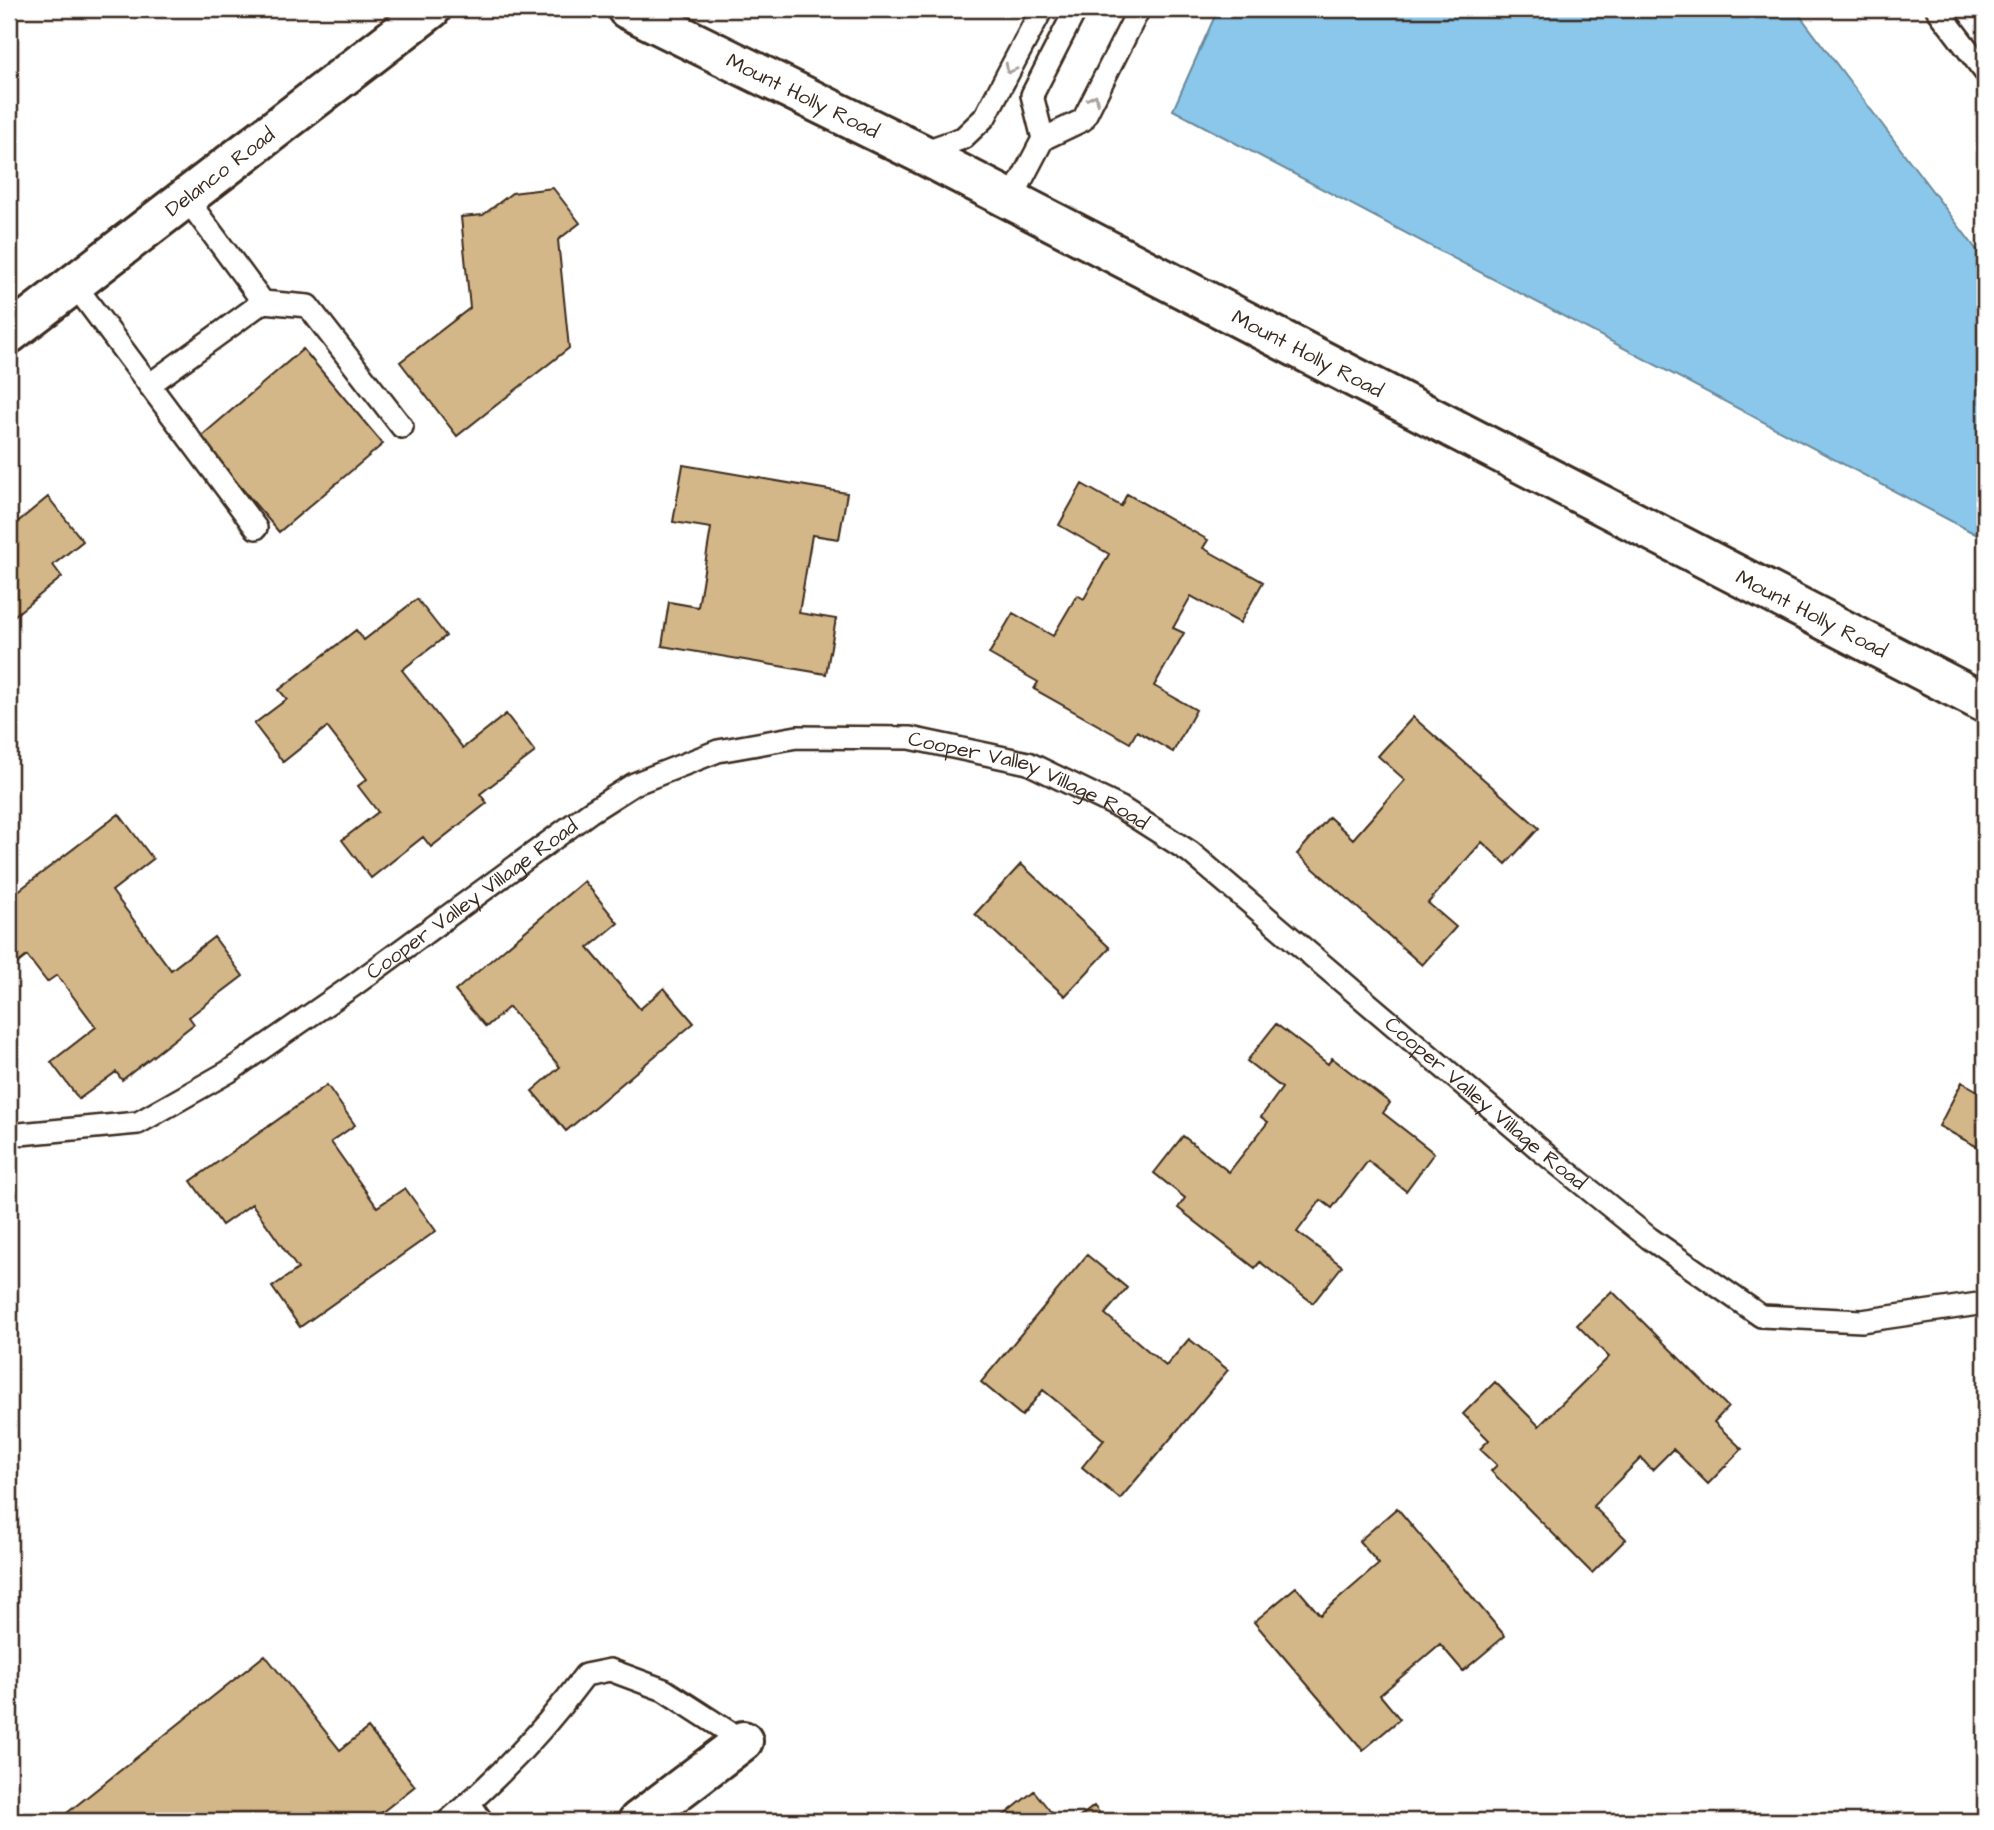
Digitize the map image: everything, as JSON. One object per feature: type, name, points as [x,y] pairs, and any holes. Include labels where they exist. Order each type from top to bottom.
[{"type":"main road","name":"Delanco Road","points":[[9,334],[431,9]]},
{"type":"main road","name":"Mount Holly Road","points":[[627,9],[920,153],[1985,703]]},
{"type":"main road","points":[[638,1821],[743,1741]]},
{"type":"lane","points":[[920,153],[963,138],[985,117],[1042,9]]},
{"type":"lane","points":[[1043,139],[1032,95],[1076,9]]},
{"type":"lane","points":[[1011,200],[1043,139],[1083,120],[1139,9]]},
{"type":"lane","points":[[1937,9],[1985,72]]},
{"type":"lane","points":[[186,198],[263,302]]},
{"type":"lane","points":[[74,284],[256,528]]},
{"type":"lane","points":[[149,385],[263,302],[308,306],[402,427]]},
{"type":"lane","name":"Cooper Valley Village Road","points":[[9,1135],[138,1123],[240,1064],[354,985],[590,812],[634,784],[718,751],[797,737],[910,738],[1028,763],[1121,808],[1189,852],[1544,1153],[1649,1238],[1760,1316],[1861,1321],[1985,1303]]},
{"type":"lane","points":[[448,1821],[517,1755],[563,1705],[584,1675],[610,1670],[664,1690],[743,1741]]},
{"type":"lane","points":[[469,1802],[482,1821]]},
{"type":"water","points":[[1218,9],[1795,9],[1985,261],[1985,539],[1173,110]]},
{"type":"building","points":[[553,188],[580,223],[558,240],[569,348],[457,436],[400,362],[470,308],[461,217],[483,215],[512,193]]},
{"type":"building","points":[[303,349],[383,444],[279,532],[199,438]]},
{"type":"building","points":[[683,465],[847,493],[839,539],[812,535],[799,613],[836,619],[826,674],[662,646],[669,602],[698,607],[711,528],[673,522]]},
{"type":"building","points":[[1082,484],[1121,506],[1127,494],[1208,540],[1203,548],[1263,582],[1240,623],[1191,596],[1173,628],[1184,633],[1154,686],[1196,710],[1173,752],[1137,731],[1130,743],[1034,689],[1038,682],[989,654],[1013,613],[1053,636],[1077,595],[1084,599],[1109,554],[1059,525]]},
{"type":"building","points":[[48,497],[83,541],[53,565],[62,577],[9,620],[9,529]]},
{"type":"building","points":[[417,599],[446,636],[402,670],[463,748],[506,714],[535,752],[480,794],[487,803],[431,847],[423,837],[371,878],[342,840],[378,812],[358,786],[367,779],[327,727],[283,762],[254,724],[287,699],[279,690],[356,630],[364,640]]},
{"type":"building","points":[[1413,717],[1539,828],[1506,864],[1482,842],[1428,903],[1456,927],[1422,965],[1297,854],[1329,817],[1353,839],[1405,780],[1378,756]]},
{"type":"building","points":[[119,814],[153,859],[112,891],[171,970],[214,937],[243,976],[189,1017],[194,1024],[122,1080],[116,1072],[79,1099],[51,1062],[96,1027],[57,975],[47,982],[27,956],[9,970],[9,898]]},
{"type":"building","points":[[1021,864],[1110,948],[1065,996],[975,914]]},
{"type":"building","points":[[584,881],[618,923],[588,948],[640,1009],[664,988],[694,1023],[566,1131],[532,1091],[560,1067],[509,1007],[486,1027],[455,991]]},
{"type":"building","points":[[1276,1024],[1328,1064],[1332,1058],[1390,1103],[1383,1113],[1434,1153],[1406,1191],[1368,1161],[1332,1208],[1321,1200],[1297,1232],[1342,1266],[1313,1303],[1260,1262],[1255,1268],[1178,1208],[1185,1198],[1154,1173],[1183,1136],[1229,1172],[1268,1122],[1261,1117],[1282,1088],[1247,1061]]},
{"type":"building","points":[[1962,1082],[1985,1095],[1985,1151],[1939,1126]]},
{"type":"building","points":[[327,1085],[355,1125],[331,1142],[377,1207],[405,1188],[436,1231],[300,1327],[272,1287],[298,1269],[252,1204],[222,1225],[191,1181]]},
{"type":"building","points":[[1087,1255],[1127,1288],[1105,1314],[1166,1366],[1189,1339],[1228,1370],[1120,1499],[1082,1467],[1104,1440],[1043,1390],[1022,1416],[981,1382]]},
{"type":"building","points":[[1612,1291],[1728,1407],[1714,1422],[1742,1449],[1708,1484],[1673,1449],[1652,1470],[1641,1458],[1593,1506],[1626,1539],[1592,1573],[1491,1471],[1497,1465],[1480,1449],[1489,1440],[1463,1414],[1495,1382],[1539,1426],[1609,1357],[1577,1325]]},
{"type":"building","points":[[1397,1508],[1505,1636],[1463,1671],[1440,1644],[1380,1695],[1400,1719],[1363,1750],[1254,1622],[1296,1587],[1320,1615],[1379,1564],[1359,1541]]},
{"type":"building","points":[[265,1655],[340,1750],[368,1728],[415,1786],[371,1821],[57,1821]]},
{"type":"building","points":[[1034,1791],[1058,1821],[997,1821]]},
{"type":"building","points":[[1094,1806],[1106,1821],[1075,1821]]}]
